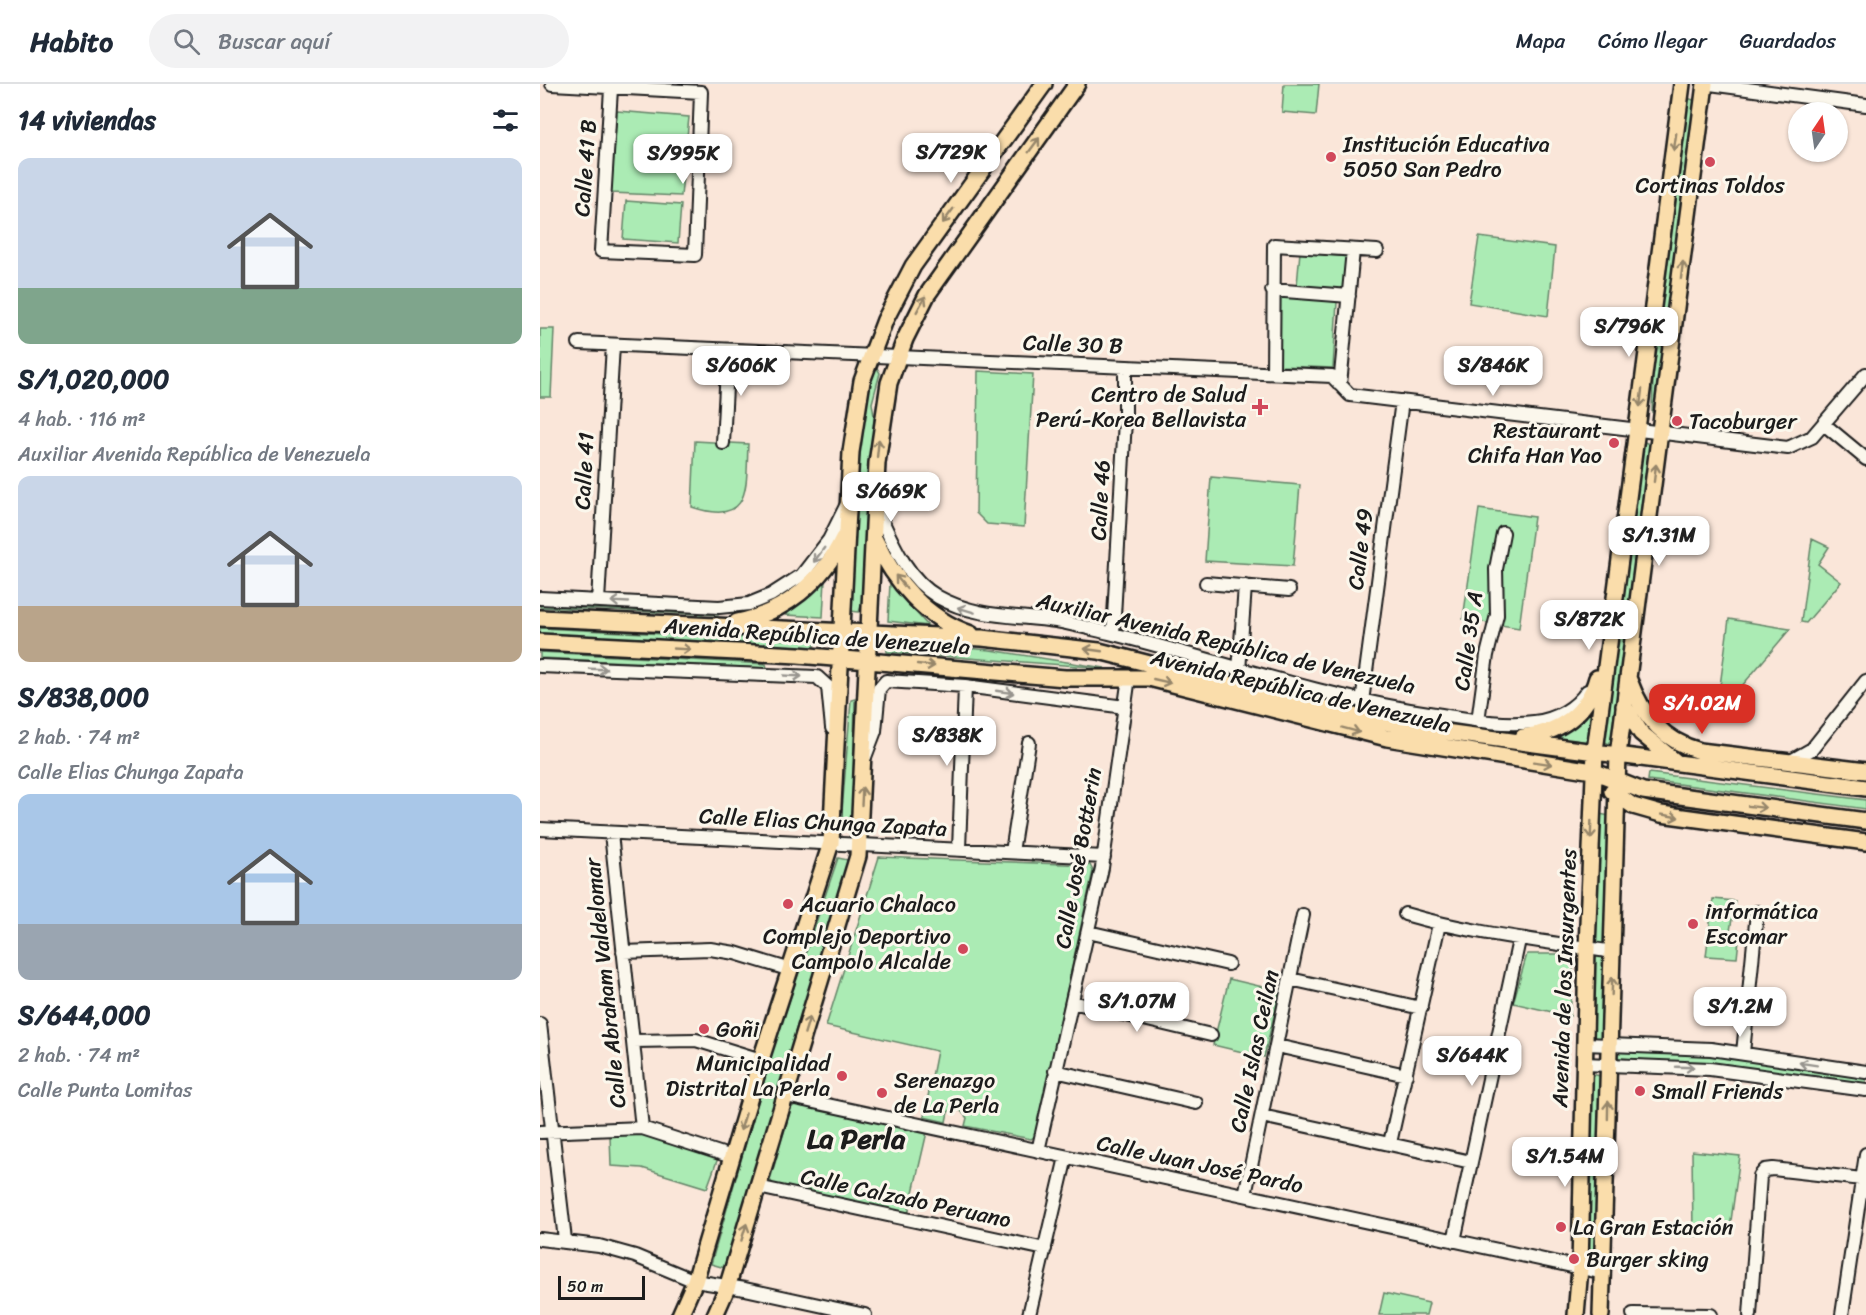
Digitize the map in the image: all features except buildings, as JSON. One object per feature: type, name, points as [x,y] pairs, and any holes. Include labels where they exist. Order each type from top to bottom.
[{"type":"main road","points":[[680,1315],[695,1281],[761,1060],[831,843],[847,504],[853,432],[862,381],[885,320],[913,266],[1044,84]]},
{"type":"main road","points":[[715,1315],[727,1288],[860,845],[875,504],[883,410],[897,358],[914,317],[937,279],[1077,84]]},
{"type":"main road","name":"Avenida de los Insurgentes","points":[[1576,1315],[1580,1268],[1593,771],[1682,84]]},
{"type":"main road","name":"Avenida de los Insurgentes","points":[[1601,1315],[1618,754],[1705,84]]},
{"type":"main road","points":[[710,625],[747,620],[765,614],[799,595],[826,567],[846,533]]},
{"type":"main road","points":[[873,537],[883,557],[910,594],[944,621],[982,638]]},
{"type":"main road","name":"Avenida República de Venezuela","points":[[540,618],[982,638],[1099,651],[1358,717],[1415,728],[1866,788]]},
{"type":"main road","name":"Avenida República de Venezuela","points":[[540,642],[840,658],[1065,678],[1129,677],[1163,681],[1387,738],[1593,771],[1616,789],[1866,821]]},
{"type":"main road","points":[[1499,738],[1543,734],[1568,722],[1588,702],[1599,673]]},
{"type":"main road","points":[[1628,677],[1636,699],[1648,718],[1682,746],[1700,751],[1866,771]]},
{"type":"main road","points":[[1624,706],[1641,733],[1665,755],[1679,763]]},
{"type":"main road","points":[[1616,789],[1634,806],[1661,814],[1866,842]]},
{"type":"street","points":[[552,84],[612,88]]},
{"type":"street","points":[[1710,84],[1866,105]]},
{"type":"street","name":"Calle 41 B","points":[[612,88],[701,92],[695,255],[601,250],[612,88]]},
{"type":"street","points":[[1273,373],[1274,245],[1377,251]]},
{"type":"street","points":[[1340,385],[1353,250]]},
{"type":"street","points":[[1272,290],[1349,296]]},
{"type":"street","name":"Calle 30 B","points":[[579,343],[1332,376],[1350,395],[1788,448],[1807,441],[1825,425],[1866,374]]},
{"type":"street","name":"Calle 41","points":[[598,601],[613,345]]},
{"type":"street","points":[[723,443],[728,350]]},
{"type":"street","name":"Calle 46","points":[[1113,634],[1125,420],[1125,367]]},
{"type":"street","name":"Calle 49","points":[[1362,702],[1402,402]]},
{"type":"street","points":[[1825,425],[1866,459]]},
{"type":"street","points":[[540,598],[719,607],[749,604],[771,596],[802,575],[817,560],[847,504]]},
{"type":"street","name":"Auxiliar Avenida República de Venezuela","points":[[875,504],[904,562],[935,596],[960,609],[987,615],[1058,621],[1362,702],[1478,720],[1536,722],[1556,717],[1585,694],[1599,673],[1609,637]]},
{"type":"street","name":"Calle 35 A","points":[[1478,720],[1486,655],[1497,615],[1497,557],[1503,533]]},
{"type":"street","points":[[1206,583],[1289,590]]},
{"type":"street","points":[[1239,671],[1245,586]]},
{"type":"street","points":[[540,666],[817,677],[828,687],[831,724],[837,743]]},
{"type":"street","name":"Calle José Botterin","points":[[1038,1151],[1104,857],[1129,677]]},
{"type":"street","points":[[864,761],[875,731],[877,694],[882,683],[897,681],[965,686],[1125,707]]},
{"type":"street","points":[[1791,761],[1812,749],[1866,681]]},
{"type":"street","points":[[959,849],[965,686]]},
{"type":"street","points":[[1012,852],[1029,743]]},
{"type":"street","points":[[1812,749],[1822,765]]},
{"type":"street","name":"Calle Elias Chunga Zapata","points":[[540,829],[1104,857]]},
{"type":"street","name":"Calle Abraham Valdelomar","points":[[611,833],[642,1128]]},
{"type":"street","points":[[1743,1053],[1757,912]]},
{"type":"street","points":[[1405,914],[1439,924],[1519,940],[1613,952]]},
{"type":"street","name":"Calle Islas Ceilan","points":[[1245,1196],[1303,915]]},
{"type":"street","points":[[1390,1143],[1439,924]]},
{"type":"street","points":[[1088,932],[1227,964]]},
{"type":"street","points":[[1454,1241],[1519,940]]},
{"type":"street","points":[[623,952],[710,949],[735,953],[791,970]]},
{"type":"street","points":[[1290,979],[1421,1008]]},
{"type":"street","points":[[1072,1002],[1211,1035]]},
{"type":"street","points":[[540,1024],[546,1131],[565,1240]]},
{"type":"street","points":[[633,1041],[696,1040],[761,1060]]},
{"type":"street","points":[[1585,1044],[1743,1053],[1866,1072]]},
{"type":"street","points":[[1276,1046],[1406,1075]]},
{"type":"street","points":[[1650,1046],[1650,1066]]},
{"type":"street","points":[[1584,1064],[1710,1069],[1866,1090]]},
{"type":"street","points":[[1055,1071],[1196,1103]]},
{"type":"street","name":"Calle Juan José Pardo","points":[[786,1096],[1604,1273]]},
{"type":"street","points":[[1262,1116],[1471,1162]]},
{"type":"street","points":[[546,1131],[642,1128],[732,1157]]},
{"type":"street","points":[[1842,1315],[1866,1154]]},
{"type":"street","points":[[1029,1315],[1066,1157]]},
{"type":"street","points":[[1750,1315],[1760,1176],[1765,1170],[1773,1169],[1862,1179]]},
{"type":"street","name":"Calle Calzado Peruano","points":[[758,1187],[1045,1249]]},
{"type":"street","points":[[540,1239],[565,1240],[635,1256],[695,1281],[727,1288],[746,1289],[865,1315]]},
{"type":"street","points":[[1633,1314],[1711,1315]]},
{"type":"green space","points":[[1284,84],[1319,84],[1316,115],[1282,112]]},
{"type":"green space","points":[[1687,98],[1697,101],[1658,413],[1652,412],[1653,380],[1649,369]]},
{"type":"green space","points":[[617,111],[689,117],[681,196],[611,193]]},
{"type":"green space","points":[[626,201],[681,205],[678,243],[623,239]]},
{"type":"green space","points":[[1479,237],[1555,247],[1548,316],[1469,303]]},
{"type":"green space","points":[[1300,252],[1348,257],[1344,291],[1297,285]]},
{"type":"green space","points":[[1279,296],[1337,302],[1333,368],[1280,366]]},
{"type":"green space","points":[[540,329],[554,329],[551,397],[540,397]]},
{"type":"green space","points":[[877,368],[880,373],[872,403],[874,416],[863,599],[859,612],[850,611],[855,483],[863,409],[869,383]]},
{"type":"green space","points":[[978,371],[1033,374],[1024,527],[987,524],[976,513]]},
{"type":"green space","points":[[1640,440],[1649,444],[1647,483],[1612,745],[1600,740]]},
{"type":"green space","points":[[695,441],[748,444],[745,488],[742,499],[736,507],[726,512],[712,512],[692,507]]},
{"type":"green space","points":[[1211,477],[1300,485],[1293,566],[1205,561]]},
{"type":"green space","points":[[1479,509],[1534,517],[1519,628],[1463,619]]},
{"type":"green space","points":[[1812,539],[1829,547],[1818,564],[1841,582],[1806,623],[1801,622]]},
{"type":"green space","points":[[825,580],[823,617],[786,615]]},
{"type":"green space","points":[[890,583],[928,626],[888,621]]},
{"type":"green space","points":[[540,602],[718,611],[718,615],[540,607]]},
{"type":"green space","points":[[1729,619],[1790,629],[1730,700],[1718,701]]},
{"type":"green space","points":[[540,628],[816,641],[814,648],[540,635]]},
{"type":"green space","points":[[887,642],[990,650],[1105,668],[887,652]]},
{"type":"green space","points":[[540,652],[766,664],[767,668],[540,658]]},
{"type":"green space","points":[[855,699],[852,824],[841,824],[851,700]]},
{"type":"green space","points":[[1592,709],[1589,742],[1553,738]]},
{"type":"green space","points":[[1649,773],[1866,800],[1866,809],[1648,780]]},
{"type":"green space","points":[[1595,813],[1610,816],[1603,1039],[1590,1038]]},
{"type":"green space","name":"Complejo Deportivo Campolo Alcalde","points":[[879,857],[1090,865],[1093,871],[1035,1136],[1031,1139],[965,1126],[967,1118],[961,1111],[954,1109],[948,1112],[946,1122],[924,1117],[937,1051],[826,1026]]},
{"type":"green space","points":[[838,858],[848,860],[725,1268],[711,1264],[774,1046]]},
{"type":"green space","points":[[1713,899],[1735,901],[1729,937],[1739,939],[1737,958],[1706,956]]},
{"type":"green space","points":[[1527,954],[1574,954],[1570,1016],[1513,1003]]},
{"type":"green space","points":[[1229,979],[1280,991],[1264,1057],[1213,1045]]},
{"type":"green space","points":[[1618,1049],[1748,1059],[1866,1075],[1866,1086],[1696,1063],[1617,1058]]},
{"type":"green space","points":[[1590,1074],[1601,1076],[1603,1089],[1594,1256],[1591,1263],[1587,1256]]},
{"type":"green space","points":[[795,1105],[927,1132],[908,1214],[773,1184],[770,1180],[791,1108]]},
{"type":"green space","points":[[641,1134],[718,1158],[707,1188],[642,1168],[611,1166],[610,1135]]},
{"type":"green space","points":[[1692,1151],[1740,1156],[1729,1235],[1693,1236]]},
{"type":"green space","points":[[1384,1293],[1429,1303],[1426,1315],[1379,1315]]},
{"type":"place","name":"Institución Educativa 5050 San Pedro","points":[[1331,157]]},
{"type":"place","name":"Cortinas Toldos","points":[[1710,162]]},
{"type":"place","name":"Centro de Salud Perú-Korea Bellavista","points":[[1260,407]]},
{"type":"place","name":"Tacoburger","points":[[1677,421]]},
{"type":"place","name":"Restaurant Chifa Han Yao","points":[[1614,443]]},
{"type":"place","name":"Acuario Chalaco","points":[[788,904]]},
{"type":"place","name":"informática Escomar","points":[[1693,924]]},
{"type":"place","name":"Complejo Deportivo Campolo Alcalde","points":[[963,949]]},
{"type":"place","name":"Goñi","points":[[704,1029]]},
{"type":"place","name":"Municipalidad Distrital La Perla","points":[[842,1076]]},
{"type":"place","name":"Small Friends","points":[[1640,1091]]},
{"type":"place","name":"Serenazgo de La Perla","points":[[882,1093]]},
{"type":"place","name":"La Gran Estación","points":[[1561,1227]]},
{"type":"place","name":"Burger sking","points":[[1574,1259]]},
{"type":"district","name":"La Perla","points":[[856,1138]]}]
